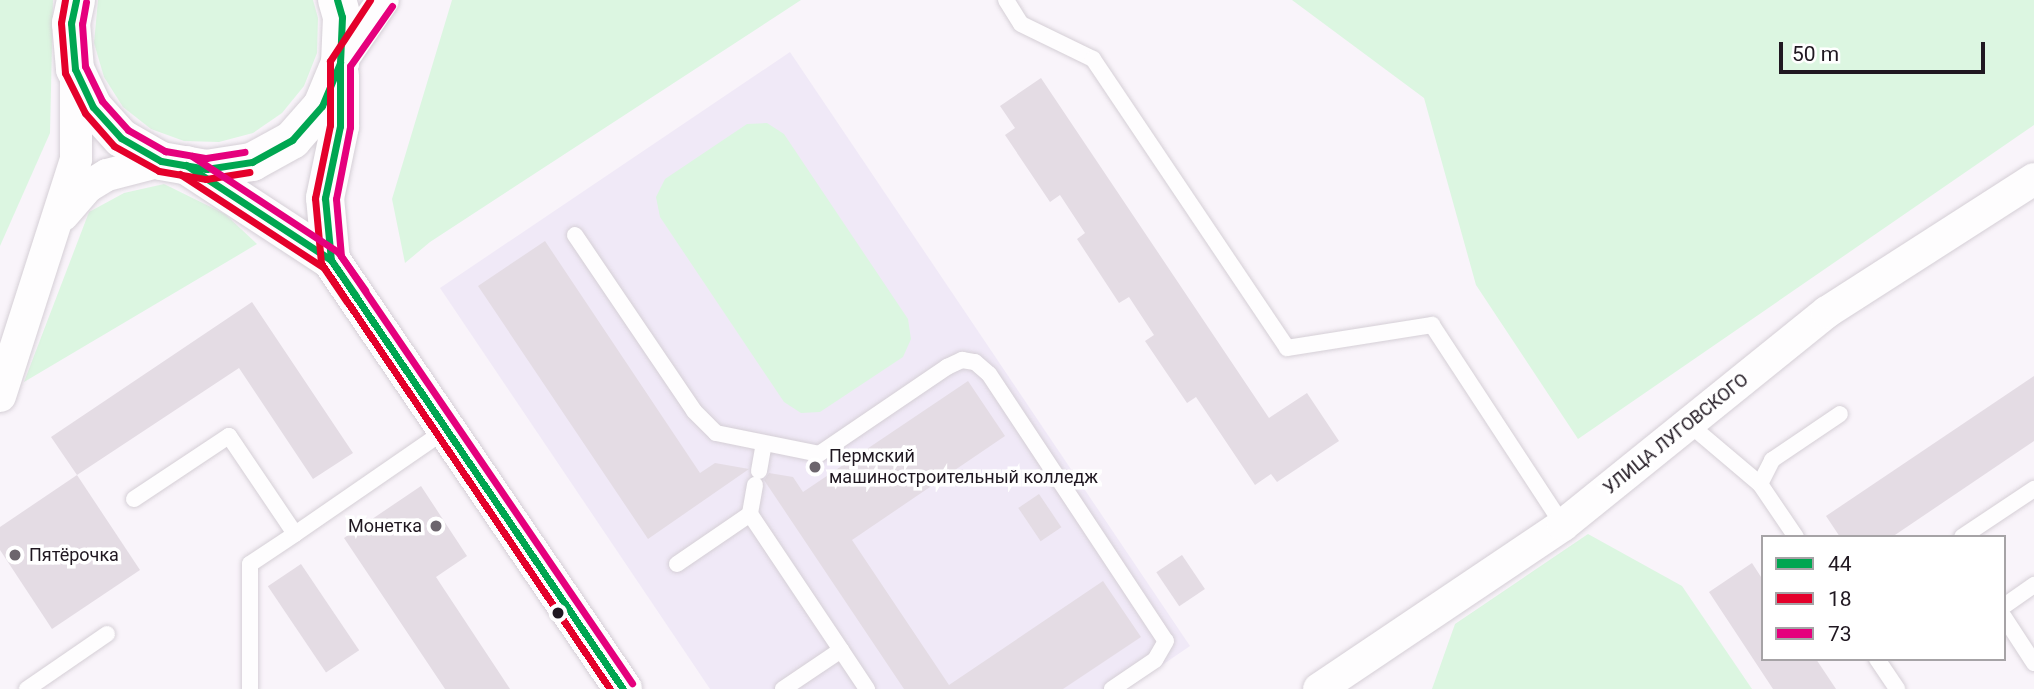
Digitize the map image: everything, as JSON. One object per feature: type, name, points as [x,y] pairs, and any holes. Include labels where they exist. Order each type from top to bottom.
[{"type":"street","points":[[0,396],[76,159],[79,125],[71,23],[76,0]]},
{"type":"street","points":[[331,260],[325,198],[340,127],[342,17],[337,0]]},
{"type":"street","points":[[55,224],[87,187],[107,175],[174,163],[206,169],[252,162],[292,140],[322,106],[340,63],[383,0]]},
{"type":"street","points":[[75,69],[93,107],[121,138],[174,163],[331,260],[622,689]]},
{"type":"street","name":"УЛИЦА ЛУГОВСКОГО","points":[[1319,689],[1563,526],[1827,312],[2034,179]]},
{"type":"lane","points":[[1006,0],[1021,24],[1093,59],[1287,348],[1432,326],[1563,526]]},
{"type":"lane","points":[[575,235],[705,425],[716,433],[819,454],[947,367],[962,360],[975,362],[989,374],[1166,641],[1155,660],[1112,689]]},
{"type":"lane","points":[[1760,484],[1772,460],[1840,414]]},
{"type":"lane","points":[[1689,424],[1760,484],[1795,535]]},
{"type":"lane","points":[[250,689],[250,564],[446,430]]},
{"type":"lane","points":[[134,499],[229,436],[295,534]]},
{"type":"lane","points":[[677,564],[750,514],[764,443]]},
{"type":"lane","points":[[1965,535],[2034,489]]},
{"type":"lane","points":[[750,514],[867,689]]},
{"type":"lane","points":[[2006,605],[2034,585]]},
{"type":"lane","points":[[2006,621],[2034,663]]},
{"type":"lane","points":[[27,689],[107,634]]},
{"type":"lane","points":[[783,689],[841,650]]},
{"type":"lane","points":[[1878,661],[1897,689]]},
{"type":"shaded area","name":"Пермский машиностроительный колледж","points":[[790,52],[1190,646],[1127,689],[710,689],[440,288]]},
{"type":"green space","points":[[0,0],[53,0],[50,133],[0,246]]},
{"type":"green space","points":[[98,0],[313,0],[318,18],[317,53],[304,86],[282,113],[253,133],[219,142],[184,141],[151,129],[123,107],[104,77],[94,43]]},
{"type":"green space","points":[[452,0],[801,0],[430,242],[405,263],[392,199]]},
{"type":"green space","points":[[1292,0],[2034,0],[2034,125],[1578,439],[1476,285],[1424,98]]},
{"type":"green space","points":[[767,123],[784,134],[908,319],[911,339],[903,357],[820,412],[801,413],[784,402],[660,217],[656,197],[665,179],[747,124]]},
{"type":"green space","points":[[164,184],[225,214],[257,244],[24,382],[89,212],[124,193]]},
{"type":"green space","points":[[1588,534],[1682,586],[1752,689],[1432,689],[1455,624]]},
{"type":"building","points":[[1041,78],[1269,418],[1307,393],[1339,441],[1277,482],[1271,474],[1255,485],[1196,397],[1187,403],[1145,341],[1154,335],[1129,297],[1119,303],[1077,239],[1085,233],[1060,195],[1050,202],[1005,135],[1015,128],[1000,106]]},
{"type":"building","points":[[545,241],[700,473],[715,463],[749,469],[648,539],[478,286]]},
{"type":"building","points":[[252,302],[353,453],[313,479],[239,368],[77,475],[51,437]]},
{"type":"building","points":[[2034,376],[2034,441],[1895,535],[1839,535],[1826,516]]},
{"type":"building","points":[[968,381],[1005,436],[852,540],[949,685],[1103,581],[1141,637],[1063,689],[904,689],[764,480],[769,473],[793,477],[803,492]]},
{"type":"building","points":[[77,475],[140,570],[52,629],[0,550],[0,527]]},
{"type":"building","points":[[421,486],[467,556],[436,577],[510,689],[445,689],[344,538]]},
{"type":"building","points":[[1039,494],[1061,527],[1041,541],[1018,508]]},
{"type":"building","points":[[1182,555],[1205,589],[1179,606],[1156,572]]},
{"type":"building","points":[[1752,563],[1761,577],[1761,661],[1817,661],[1836,689],[1773,689],[1709,592]]},
{"type":"building","points":[[301,564],[359,650],[326,673],[268,586]]},
{"type":"transit line","name":"18","points":[[65,0],[61,23],[65,73],[85,113],[114,146],[159,171],[206,179],[249,172]]},
{"type":"transit line","name":"44","points":[[76,0],[71,23],[75,69],[93,107],[121,138],[161,161],[206,169],[252,162],[292,140],[322,106],[340,63],[342,17],[337,0]]},
{"type":"transit line","name":"18","points":[[370,0],[330,61],[330,125],[315,198],[321,263],[610,689]]},
{"type":"transit line","name":"73","points":[[86,2],[82,24],[85,66],[102,101],[128,130],[165,151],[206,158],[245,152]]},
{"type":"transit line","name":"73","points":[[392,6],[350,66],[350,127],[336,199],[341,256],[632,683]]},
{"type":"transit line","name":"44","points":[[340,63],[340,126],[325,198],[331,260],[623,689]]},
{"type":"transit line","name":"73","points":[[192,156],[338,252],[365,290]]},
{"type":"transit line","name":"44","points":[[186,165],[331,260],[356,296]]},
{"type":"transit line","name":"18","points":[[180,174],[324,268],[347,302]]},
{"type":"place","name":"Пермский машиностроительный колледж","points":[[815,467]]},
{"type":"place","name":"Монетка","points":[[436,526]]},
{"type":"place","name":"Пятёрочка","points":[[15,555]]}]
